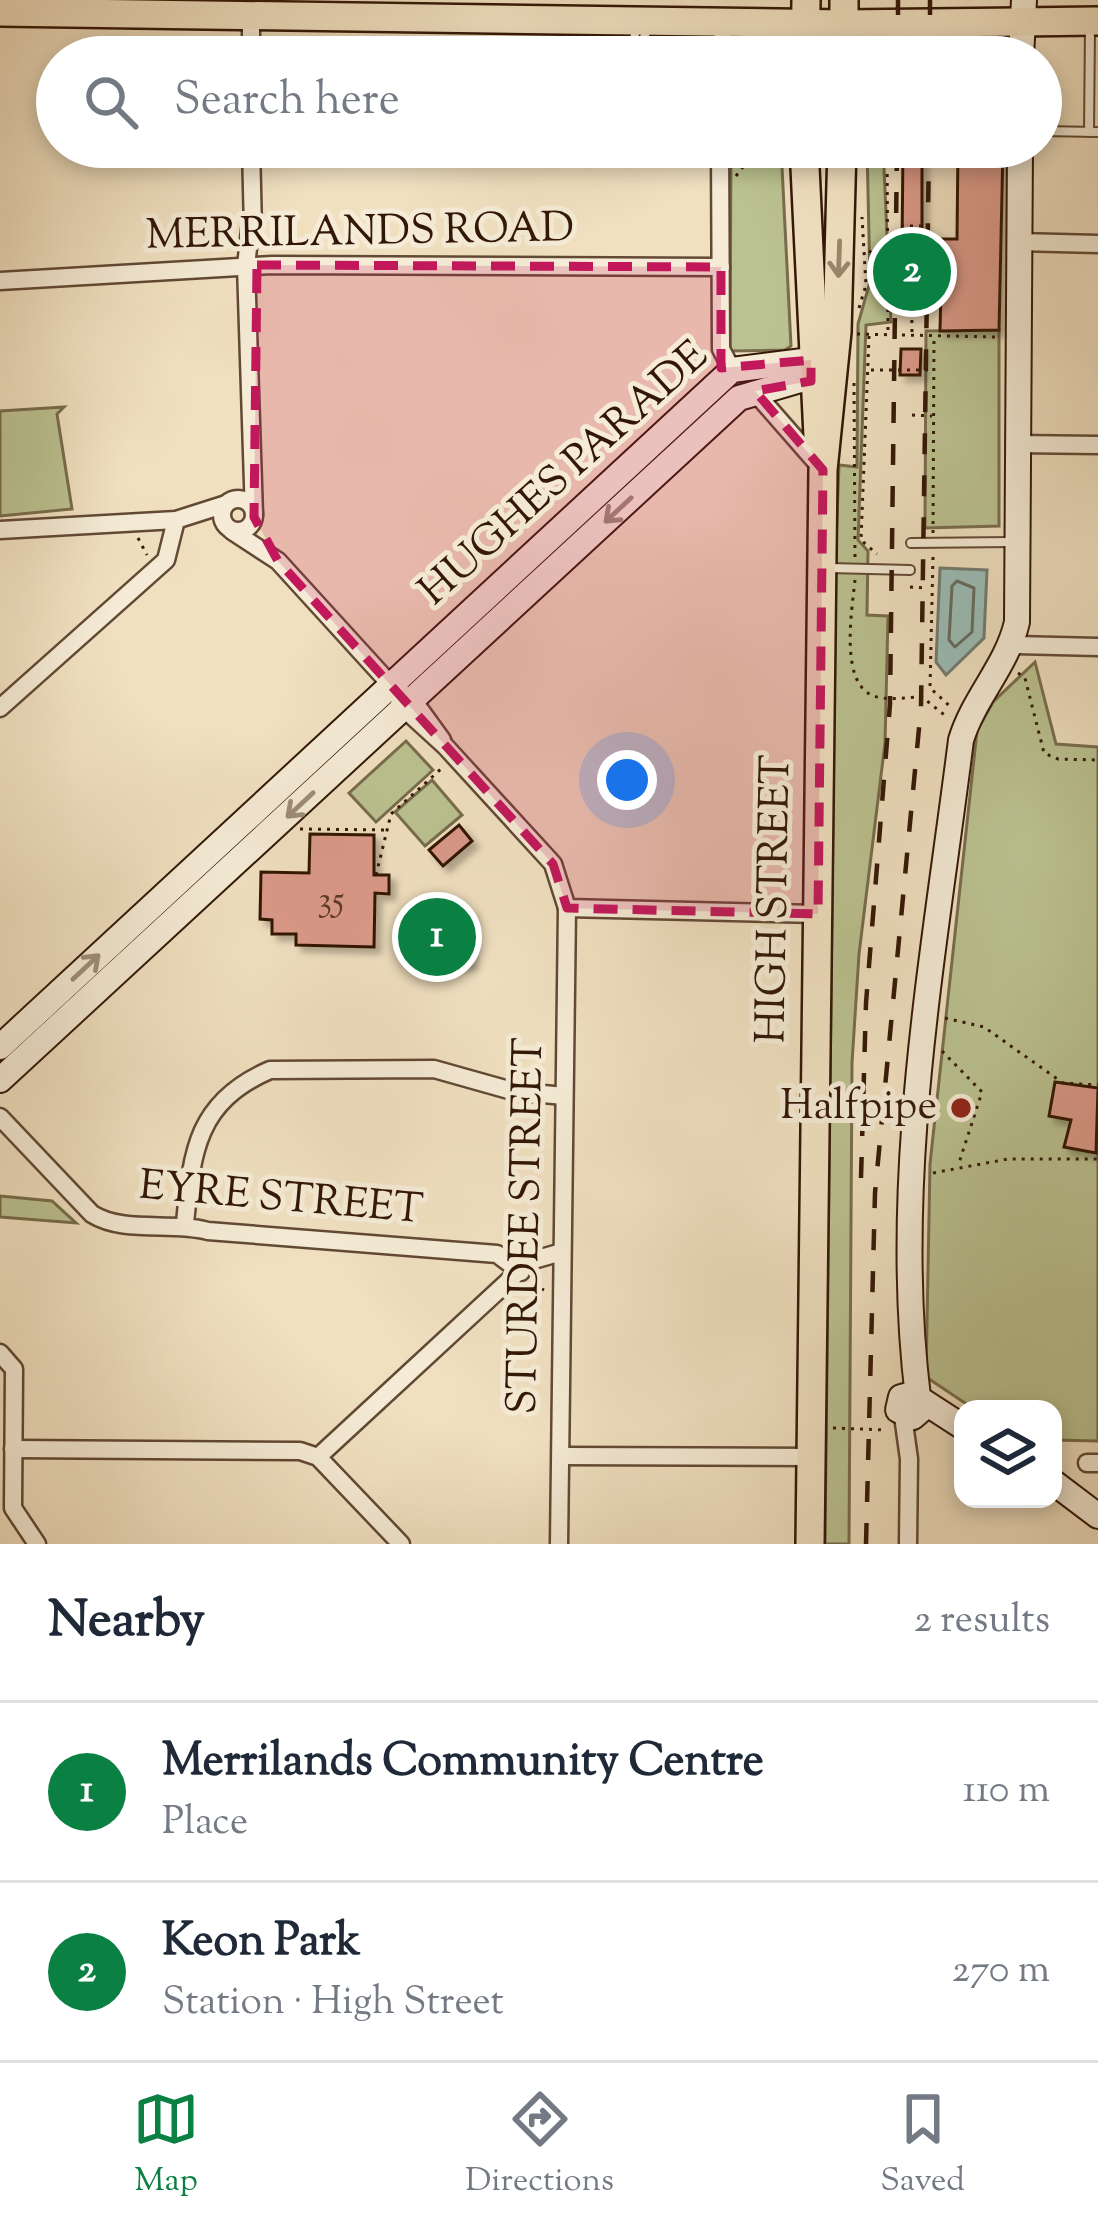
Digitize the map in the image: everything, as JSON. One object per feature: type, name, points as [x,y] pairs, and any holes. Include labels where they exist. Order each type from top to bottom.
[{"type":"main road","points":[[0,12],[82,6],[251,13],[649,13],[759,21],[807,12],[1024,11],[1094,21]]},
{"type":"main road","points":[[759,21],[772,36]]},
{"type":"main road","name":"HIGH STREET","points":[[806,168],[823,470],[810,1544]]},
{"type":"main road","name":"HIGH STREET","points":[[818,370],[840,168]]},
{"type":"street","points":[[251,13],[251,36]]},
{"type":"street","points":[[723,21],[723,36]]},
{"type":"street","points":[[168,520],[231,530],[246,529],[254,516],[251,168]]},
{"type":"street","points":[[720,168],[721,350],[732,370]]},
{"type":"street","points":[[908,1544],[911,1173],[961,740],[978,697],[1012,645],[1020,168]]},
{"type":"street","points":[[1018,242],[1098,244]]},
{"type":"street","name":"MERRILANDS ROAD","points":[[0,281],[252,266],[721,267]]},
{"type":"street","name":"HUGHES PARADE","points":[[0,1080],[407,705],[694,421],[732,370],[818,370]]},
{"type":"street","name":"HUGHES PARADE","points":[[0,1046],[392,685],[694,421],[753,390],[818,370]]},
{"type":"street","points":[[753,390],[823,470]]},
{"type":"street","points":[[252,444],[247,472],[222,518],[231,530],[278,561],[553,864],[567,908],[818,914]]},
{"type":"street","points":[[1016,444],[1098,445]]},
{"type":"street","points":[[0,530],[168,520],[246,501],[278,561]]},
{"type":"street","points":[[0,708],[162,551],[168,520]]},
{"type":"street","points":[[1012,645],[1098,647]]},
{"type":"street","points":[[244,820],[262,839]]},
{"type":"street","name":"STURDEE STREET","points":[[559,1544],[567,908]]},
{"type":"street","points":[[184,1223],[197,1135],[247,1082],[270,1070],[434,1069],[512,1090],[564,1096]]},
{"type":"street","name":"EYRE STREET","points":[[0,1117],[98,1219],[497,1254],[526,1275],[537,1268],[561,1277]]},
{"type":"street","points":[[318,1457],[526,1275],[538,1256],[562,1252]]},
{"type":"street","points":[[0,1353],[14,1369],[13,1508],[26,1540]]},
{"type":"street","points":[[910,1410],[954,1424]]},
{"type":"street","points":[[13,1449],[300,1451],[318,1457],[401,1544]]},
{"type":"street","points":[[561,1456],[812,1457]]},
{"type":"street","points":[[1062,1487],[1098,1504]]},
{"type":"street","points":[[1062,1489],[1098,1516]]},
{"type":"lane","points":[[1062,131],[1094,132],[1094,21]]},
{"type":"lane","points":[[911,543],[1016,542]]},
{"type":"lane","points":[[821,568],[910,570]]},
{"type":"path","points":[[887,168],[888,335]]},
{"type":"path","points":[[901,226],[912,229],[919,231],[917,257],[906,257],[906,231],[912,229],[924,226]]},
{"type":"path","points":[[912,229],[912,248]]},
{"type":"path","points":[[886,239],[906,239]]},
{"type":"path","points":[[867,251],[874,254],[876,278],[883,279],[886,239]]},
{"type":"path","points":[[901,248],[924,248]]},
{"type":"path","points":[[911,257],[912,337]]},
{"type":"path","points":[[855,334],[1018,337]]},
{"type":"path","points":[[869,336],[861,540],[877,554]]},
{"type":"path","points":[[933,536],[934,337]]},
{"type":"path","points":[[868,370],[935,370]]},
{"type":"path","points":[[913,415],[934,416]]},
{"type":"path","points":[[137,537],[150,561]]},
{"type":"path","points":[[934,549],[930,688],[952,708]]},
{"type":"path","points":[[910,587],[930,588]]},
{"type":"path","points":[[1018,673],[1025,679],[1036,740],[1044,753],[1058,759],[1098,760]]},
{"type":"path","points":[[376,875],[391,814],[450,752]]},
{"type":"path","points":[[299,829],[388,830]]},
{"type":"path","points":[[943,1017],[984,1028],[1063,1083],[1098,1085]]},
{"type":"path","points":[[939,1048],[982,1092],[958,1167]]},
{"type":"path","points":[[927,1175],[1008,1159],[1098,1160]]},
{"type":"path","points":[[526,1275],[544,1290]]},
{"type":"path","points":[[832,1430],[910,1410]]},
{"type":"highlighted area","points":[[257,265],[721,267],[721,368],[811,360],[811,381],[755,391],[823,470],[818,914],[567,908],[553,864],[278,561],[254,517]]},
{"type":"green space","points":[[731,168],[782,168],[791,346],[730,351]]},
{"type":"green space","points":[[867,168],[884,168],[891,322],[866,325],[858,540],[868,551],[867,615],[888,616],[885,743],[859,954],[852,1063],[849,1544],[825,1544],[836,544],[839,465],[857,467],[858,324],[870,282]]},
{"type":"green space","points":[[999,330],[999,526],[925,528],[926,331]]},
{"type":"green space","points":[[64,407],[57,414],[72,509],[0,516],[0,411]]},
{"type":"green space","points":[[1035,662],[1056,744],[1098,747],[1098,1441],[1062,1440],[1062,1400],[960,1400],[926,1377],[930,1164],[977,731],[993,702]]},
{"type":"green space","points":[[406,741],[433,770],[376,822],[349,793]]},
{"type":"green space","points":[[432,780],[462,815],[425,846],[395,812]]},
{"type":"green space","points":[[0,1196],[52,1201],[76,1223],[0,1217]]},
{"type":"water","points":[[940,568],[987,570],[984,638],[946,675],[936,662]]},
{"type":"building","points":[[903,168],[922,168],[922,239],[957,239],[958,168],[1003,168],[999,330],[940,331],[942,250],[902,250]]},
{"type":"building","points":[[901,349],[921,349],[920,375],[900,375]]},
{"type":"building","points":[[459,825],[472,841],[443,866],[429,850]]},
{"type":"building","points":[[310,834],[374,835],[374,875],[389,875],[389,894],[375,893],[374,947],[296,945],[296,934],[272,934],[272,920],[260,919],[261,872],[309,873]]},
{"type":"building","points":[[434,899],[455,899],[455,912],[470,912],[470,964],[415,963],[415,952],[403,952],[403,922],[417,922],[417,911],[434,911]]},
{"type":"building","points":[[1055,1082],[1098,1088],[1096,1153],[1064,1147],[1071,1120],[1049,1116]]},
{"type":"railway","points":[[898,0],[898,36]]},
{"type":"railway","points":[[930,0],[930,36]]},
{"type":"railway","points":[[861,1178],[866,1003],[890,704],[897,168]]},
{"type":"railway","points":[[866,1544],[875,1193],[921,707],[929,168]]},
{"type":"place","name":"Keon Park","points":[[912,272]]},
{"type":"place","name":"Merrilands Community Centre","points":[[437,937]]},
{"type":"place","name":"Halfpipe","points":[[961,1108]]}]
